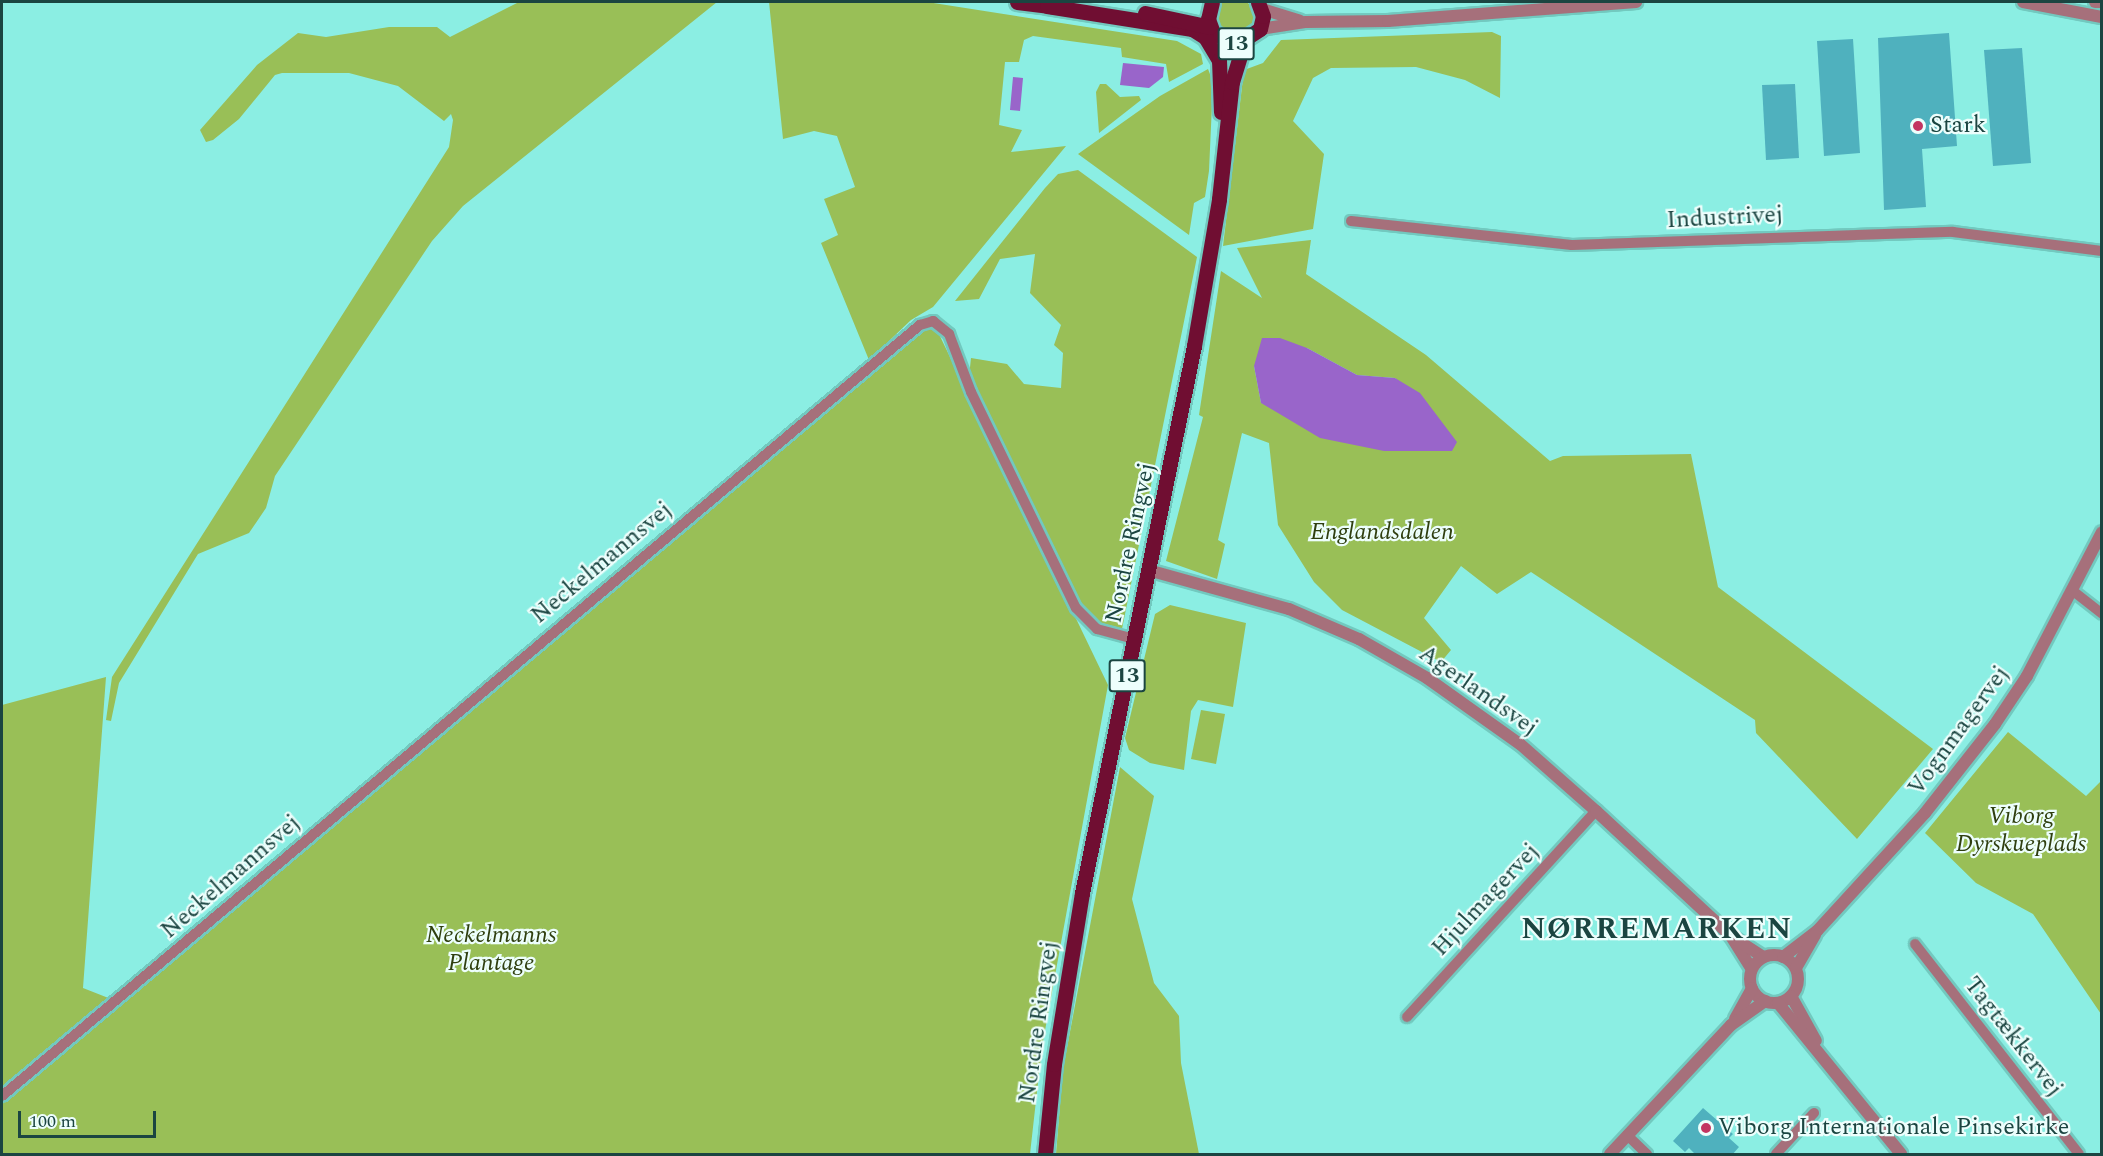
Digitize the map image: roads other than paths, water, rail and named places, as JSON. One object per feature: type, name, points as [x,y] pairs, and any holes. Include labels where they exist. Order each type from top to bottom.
[{"type":"main road","name":"13","points":[[1017,2],[1192,29],[1205,37],[1221,71],[1219,199]]},
{"type":"main road","name":"13","points":[[1047,6],[1167,15],[1212,2],[1210,27],[1224,42],[1244,43],[1260,29],[1260,5]]},
{"type":"main road","points":[[1167,15],[1210,27]]},
{"type":"main road","name":"Nordre Ringvej","points":[[1224,42],[1232,82]]},
{"type":"main road","name":"Nordre Ringvej","points":[[1045,1155],[1068,971],[1219,199],[1232,82],[1244,43]]},
{"type":"street","points":[[1260,29],[1306,22],[1388,21],[1636,2]]},
{"type":"street","points":[[2023,2],[2102,17]]},
{"type":"street","points":[[2096,2],[2102,2]]},
{"type":"street","points":[[1260,5],[1306,22]]},
{"type":"street","name":"Industrivej","points":[[1351,221],[1572,246],[1953,232],[2102,250]]},
{"type":"street","name":"Neckelmannsvej","points":[[2,1096],[920,325],[933,321],[949,334],[971,392],[1076,608],[1096,629],[1134,639]]},
{"type":"street","name":"Vognmagervej","points":[[1783,957],[1817,931],[1925,813],[1995,724],[2073,591],[2102,532]]},
{"type":"street","name":"Agerlandsvej","points":[[1148,570],[1289,609],[1359,639],[1471,707],[1596,811],[1731,936],[1764,957]]},
{"type":"street","points":[[2073,591],[2102,615]]},
{"type":"street","name":"Hjulmagervej","points":[[1407,1017],[1596,811]]},
{"type":"street","name":"Vognmagervej","points":[[1796,968],[1817,931]]},
{"type":"street","name":"Agerlandsvej","points":[[1731,936],[1752,969]]},
{"type":"street","name":"Tagtækkervej","points":[[1915,945],[2079,1155]]},
{"type":"street","points":[[1610,1155],[1731,1025],[1752,988],[1752,969],[1764,957],[1783,957],[1796,968],[1798,982],[1791,996],[1772,1002],[1731,1025]]},
{"type":"street","points":[[1752,988],[1772,1002],[1819,1048],[1901,1155]]},
{"type":"street","points":[[1791,996],[1819,1048]]},
{"type":"street","points":[[1776,1155],[1814,1113]]},
{"type":"street","points":[[1628,1135],[1647,1155]]},
{"type":"place","name":"Stark","points":[[1918,126]]},
{"type":"place","name":"Viborg Internationale Pinsekirke","points":[[1706,1128]]},
{"type":"district","name":"NØRREMARKEN","points":[[1657,929]]},
{"type":"park label","name":"Englandsdalen","points":[[1382,533]]},
{"type":"park label","name":"Viborg Dyrskueplads","points":[[2021,831]]},
{"type":"park label","name":"Neckelmanns Plantage","points":[[491,950]]}]
